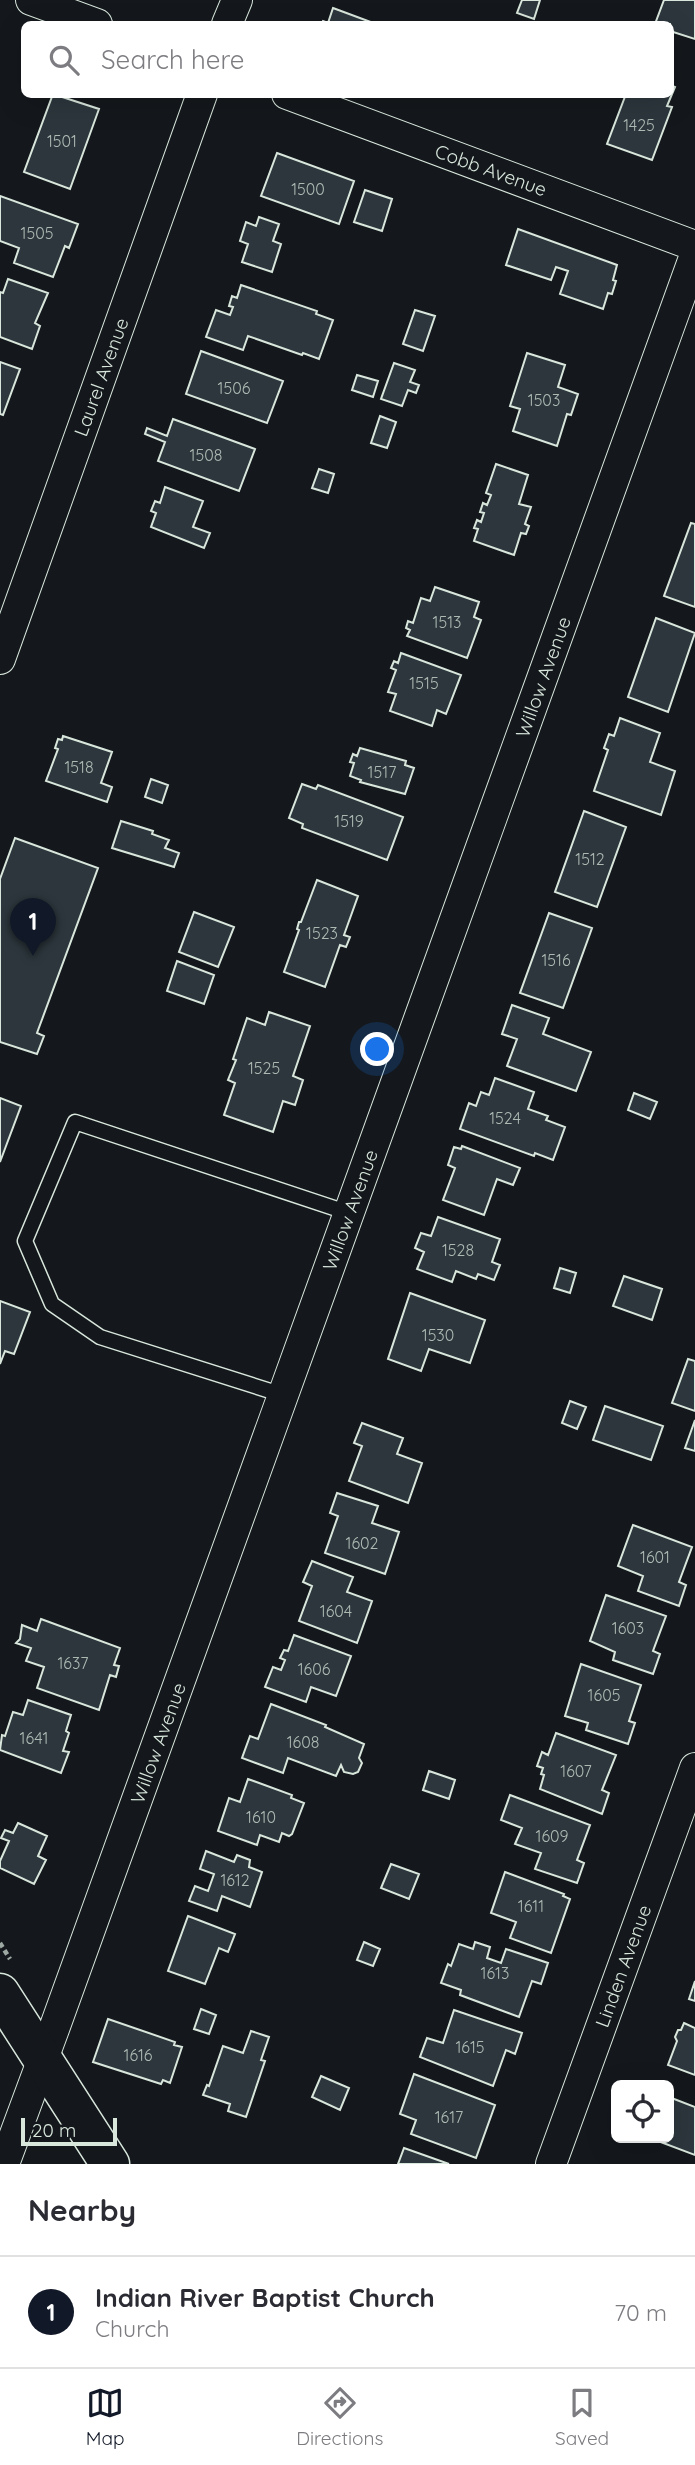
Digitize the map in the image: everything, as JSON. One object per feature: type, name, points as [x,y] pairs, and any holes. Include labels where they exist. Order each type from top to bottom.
[{"type":"street","points":[[31,0],[89,21]]},
{"type":"street","points":[[229,21],[237,0]]},
{"type":"street","name":"Laurel Avenue","points":[[0,659],[201,98]]},
{"type":"street","name":"Cobb Avenue","points":[[298,98],[695,246]]},
{"type":"street","name":"Willow Avenue","points":[[4,2164],[695,256]]},
{"type":"street","name":"Linden Avenue","points":[[551,2164],[695,1768]]},
{"type":"street","points":[[0,1993],[110,2164]]},
{"type":"lane","points":[[284,1395],[100,1337],[52,1304],[25,1241],[75,1122],[349,1213]]},
{"type":"building","points":[[522,0],[540,0],[534,19],[517,13]]},
{"type":"building","points":[[664,0],[695,0],[695,39],[674,32],[674,21],[656,21]]},
{"type":"building","points":[[333,8],[368,21],[329,21]]},
{"type":"building","points":[[52,98],[65,98],[99,109],[70,189],[24,172]]},
{"type":"building","points":[[624,98],[670,98],[667,106],[672,107],[652,160],[607,144]]},
{"type":"building","points":[[277,153],[354,181],[339,224],[261,196]]},
{"type":"building","points":[[365,190],[392,199],[382,231],[354,222]]},
{"type":"building","points":[[0,196],[78,224],[69,248],[65,246],[53,277],[14,263],[19,248],[0,241]]},
{"type":"building","points":[[259,217],[279,224],[273,241],[281,244],[272,272],[242,262],[248,244],[240,241],[246,222],[256,226]]},
{"type":"building","points":[[518,229],[617,265],[612,294],[608,293],[603,309],[560,294],[568,271],[556,267],[551,280],[506,265]]},
{"type":"building","points":[[8,279],[48,293],[35,323],[40,326],[32,349],[0,337],[0,292],[3,293]]},
{"type":"building","points":[[241,285],[317,311],[316,314],[333,320],[319,359],[248,336],[243,350],[206,337],[216,310],[230,315],[233,307],[229,306],[232,296],[237,298]]},
{"type":"building","points":[[415,310],[435,316],[423,351],[403,344]]},
{"type":"building","points":[[201,351],[283,381],[267,423],[186,394]]},
{"type":"building","points":[[527,353],[565,365],[558,387],[578,394],[571,415],[567,414],[557,446],[513,431],[520,409],[510,406]]},
{"type":"building","points":[[0,362],[20,369],[3,415],[0,414]]},
{"type":"building","points":[[394,363],[415,370],[410,382],[419,385],[416,393],[408,390],[402,406],[381,399]]},
{"type":"building","points":[[357,375],[378,381],[373,397],[352,390]]},
{"type":"building","points":[[380,416],[396,422],[387,448],[371,443]]},
{"type":"building","points":[[173,419],[255,449],[239,491],[158,461],[165,442],[145,434],[147,428],[167,436]]},
{"type":"building","points":[[496,464],[528,475],[519,504],[531,507],[525,524],[529,526],[526,534],[521,533],[514,555],[474,541],[478,529],[474,528],[477,520],[481,522],[484,513],[480,512],[483,503],[487,505],[491,495],[486,493]]},
{"type":"building","points":[[319,469],[334,474],[328,493],[312,488]]},
{"type":"building","points":[[165,487],[203,501],[193,527],[210,533],[204,548],[151,527],[156,513],[151,511],[155,501],[160,503]]},
{"type":"building","points":[[691,523],[695,524],[695,607],[664,596]]},
{"type":"building","points":[[435,587],[479,602],[474,617],[481,620],[467,658],[407,636],[410,630],[406,628],[408,621],[413,623],[421,598],[430,601]]},
{"type":"building","points":[[656,618],[695,633],[668,712],[628,697]]},
{"type":"building","points":[[401,653],[461,675],[446,714],[437,710],[432,726],[390,711],[396,694],[388,692],[396,670],[391,668],[394,661],[398,663]]},
{"type":"building","points":[[620,718],[660,733],[650,762],[675,771],[661,815],[594,791],[608,750],[604,748],[609,734],[614,736]]},
{"type":"building","points":[[63,736],[112,752],[101,783],[112,787],[107,802],[46,781],[58,749],[55,748],[58,739],[62,740]]},
{"type":"building","points":[[360,748],[406,761],[405,765],[414,768],[405,794],[360,782],[361,780],[350,776],[354,763],[350,762],[353,754],[357,756]]},
{"type":"building","points":[[151,779],[168,785],[162,803],[145,797]]},
{"type":"building","points":[[302,784],[316,789],[318,785],[403,817],[387,860],[302,828],[303,824],[289,818]]},
{"type":"building","points":[[584,811],[626,827],[597,907],[555,892]]},
{"type":"building","points":[[121,821],[153,831],[152,834],[169,840],[165,848],[179,853],[174,867],[112,848]]},
{"type":"building","points":[[15,838],[98,868],[37,1033],[44,1036],[37,1054],[0,1042],[0,879]]},
{"type":"building","points":[[317,880],[358,896],[344,935],[350,937],[346,947],[340,945],[325,987],[284,972],[299,930],[299,922]]},
{"type":"building","points":[[194,912],[234,927],[218,967],[179,952]]},
{"type":"building","points":[[549,913],[592,928],[563,1008],[520,993]]},
{"type":"building","points":[[177,961],[214,975],[204,1004],[167,991]]},
{"type":"building","points":[[512,1005],[549,1018],[543,1034],[591,1052],[576,1091],[507,1066],[517,1039],[502,1034]]},
{"type":"building","points":[[269,1012],[310,1026],[293,1076],[303,1080],[295,1105],[283,1101],[273,1132],[224,1115],[235,1083],[228,1080],[247,1018],[265,1025]]},
{"type":"building","points":[[495,1078],[534,1092],[528,1109],[548,1116],[546,1120],[565,1127],[553,1160],[535,1153],[534,1156],[460,1129],[469,1103],[476,1106],[481,1092],[489,1095]]},
{"type":"building","points":[[634,1093],[657,1102],[650,1119],[628,1110]]},
{"type":"building","points":[[0,1098],[21,1106],[0,1162]]},
{"type":"building","points":[[462,1146],[520,1168],[513,1185],[497,1179],[484,1215],[443,1200],[455,1168],[448,1165],[454,1147],[461,1149]]},
{"type":"building","points":[[438,1217],[500,1239],[492,1262],[500,1265],[494,1280],[478,1274],[476,1279],[456,1271],[452,1282],[417,1269],[424,1252],[415,1248],[421,1233],[431,1236]]},
{"type":"building","points":[[560,1268],[576,1273],[570,1293],[554,1288]]},
{"type":"building","points":[[624,1276],[662,1289],[652,1320],[613,1306]]},
{"type":"building","points":[[410,1293],[485,1320],[470,1363],[429,1349],[421,1371],[388,1359]]},
{"type":"building","points":[[0,1301],[30,1312],[14,1354],[5,1351],[0,1364]]},
{"type":"building","points":[[688,1359],[695,1361],[695,1411],[672,1403]]},
{"type":"building","points":[[570,1401],[586,1407],[577,1429],[562,1423]]},
{"type":"building","points":[[605,1406],[663,1426],[651,1460],[593,1440]]},
{"type":"building","points":[[695,1420],[695,1451],[685,1448]]},
{"type":"building","points":[[362,1423],[403,1438],[397,1454],[422,1463],[408,1503],[349,1481],[362,1446],[354,1443]]},
{"type":"building","points":[[337,1493],[378,1506],[372,1523],[399,1532],[385,1574],[325,1553],[338,1516],[330,1513]]},
{"type":"building","points":[[633,1525],[692,1547],[679,1582],[686,1585],[679,1606],[638,1591],[643,1576],[618,1566]]},
{"type":"building","points":[[312,1561],[353,1577],[347,1592],[372,1601],[357,1643],[299,1621],[312,1586],[303,1582]]},
{"type":"building","points":[[606,1595],[666,1616],[653,1651],[660,1654],[653,1674],[613,1660],[615,1652],[590,1641]]},
{"type":"building","points":[[41,1619],[120,1648],[114,1665],[119,1666],[116,1677],[110,1675],[99,1710],[37,1688],[44,1667],[26,1661],[31,1648],[16,1643],[20,1639],[22,1625],[37,1631]]},
{"type":"building","points":[[294,1635],[351,1656],[336,1696],[311,1687],[306,1702],[265,1687],[273,1667],[281,1670],[285,1660],[280,1658],[284,1650],[288,1651]]},
{"type":"building","points":[[581,1664],[641,1685],[629,1721],[635,1723],[628,1744],[586,1730],[588,1723],[565,1716]]},
{"type":"building","points":[[28,1700],[71,1715],[63,1751],[69,1752],[61,1773],[0,1750],[2,1735],[5,1736],[13,1712],[23,1715]]},
{"type":"building","points":[[271,1704],[326,1725],[325,1727],[364,1744],[358,1772],[344,1772],[341,1765],[336,1776],[288,1758],[283,1773],[242,1758],[250,1736],[258,1739]]},
{"type":"building","points":[[556,1733],[616,1755],[602,1790],[609,1793],[602,1814],[540,1789],[544,1775],[541,1774],[543,1768],[537,1766],[542,1752],[548,1755]]},
{"type":"building","points":[[429,1771],[455,1780],[449,1799],[423,1790]]},
{"type":"building","points":[[248,1779],[292,1795],[291,1798],[304,1803],[292,1834],[289,1836],[282,1833],[279,1842],[260,1835],[257,1845],[218,1831],[229,1798],[240,1802]]},
{"type":"building","points":[[510,1795],[590,1825],[577,1860],[584,1863],[577,1883],[535,1869],[541,1853],[515,1844],[522,1828],[501,1820]]},
{"type":"building","points":[[18,1823],[47,1836],[38,1856],[46,1860],[34,1884],[0,1868],[0,1861],[9,1841],[1,1838],[5,1830],[13,1833]]},
{"type":"building","points":[[206,1851],[234,1862],[237,1855],[250,1860],[249,1867],[262,1872],[250,1907],[222,1896],[217,1911],[189,1901],[195,1886],[208,1891],[214,1874],[200,1869]]},
{"type":"building","points":[[391,1864],[419,1874],[409,1899],[381,1888]]},
{"type":"building","points":[[505,1872],[564,1894],[563,1896],[570,1899],[551,1953],[510,1938],[516,1922],[491,1913]]},
{"type":"building","points":[[188,1916],[235,1934],[228,1952],[219,1948],[205,1984],[168,1971]]},
{"type":"building","points":[[364,1942],[380,1949],[373,1966],[357,1960]]},
{"type":"building","points":[[475,1942],[490,1947],[487,1958],[501,1963],[506,1949],[548,1963],[541,1984],[532,1981],[519,2017],[460,1995],[461,1990],[441,1983],[459,1944],[473,1949]]},
{"type":"building","points":[[695,1981],[695,2001],[689,1999]]},
{"type":"building","points":[[201,2009],[216,2015],[209,2034],[194,2029]]},
{"type":"building","points":[[454,2010],[522,2033],[515,2054],[506,2050],[493,2086],[420,2057],[427,2038],[443,2043]]},
{"type":"building","points":[[108,2019],[175,2042],[174,2045],[182,2047],[170,2083],[163,2080],[161,2084],[93,2062]]},
{"type":"building","points":[[684,2023],[695,2028],[695,2075],[668,2065],[677,2041],[675,2037]]},
{"type":"building","points":[[251,2031],[269,2037],[261,2060],[265,2061],[246,2117],[228,2111],[230,2104],[203,2095],[207,2085],[209,2086],[223,2046],[243,2053]]},
{"type":"building","points":[[414,2074],[495,2105],[476,2158],[411,2134],[416,2120],[400,2114]]},
{"type":"building","points":[[321,2076],[349,2088],[340,2110],[312,2097]]},
{"type":"building","points":[[674,2099],[695,2107],[695,2155],[663,2143],[674,2143]]},
{"type":"building","points":[[404,2148],[449,2164],[398,2164]]},
{"type":"place","name":"Indian River Baptist Church","points":[[33,956]]}]
